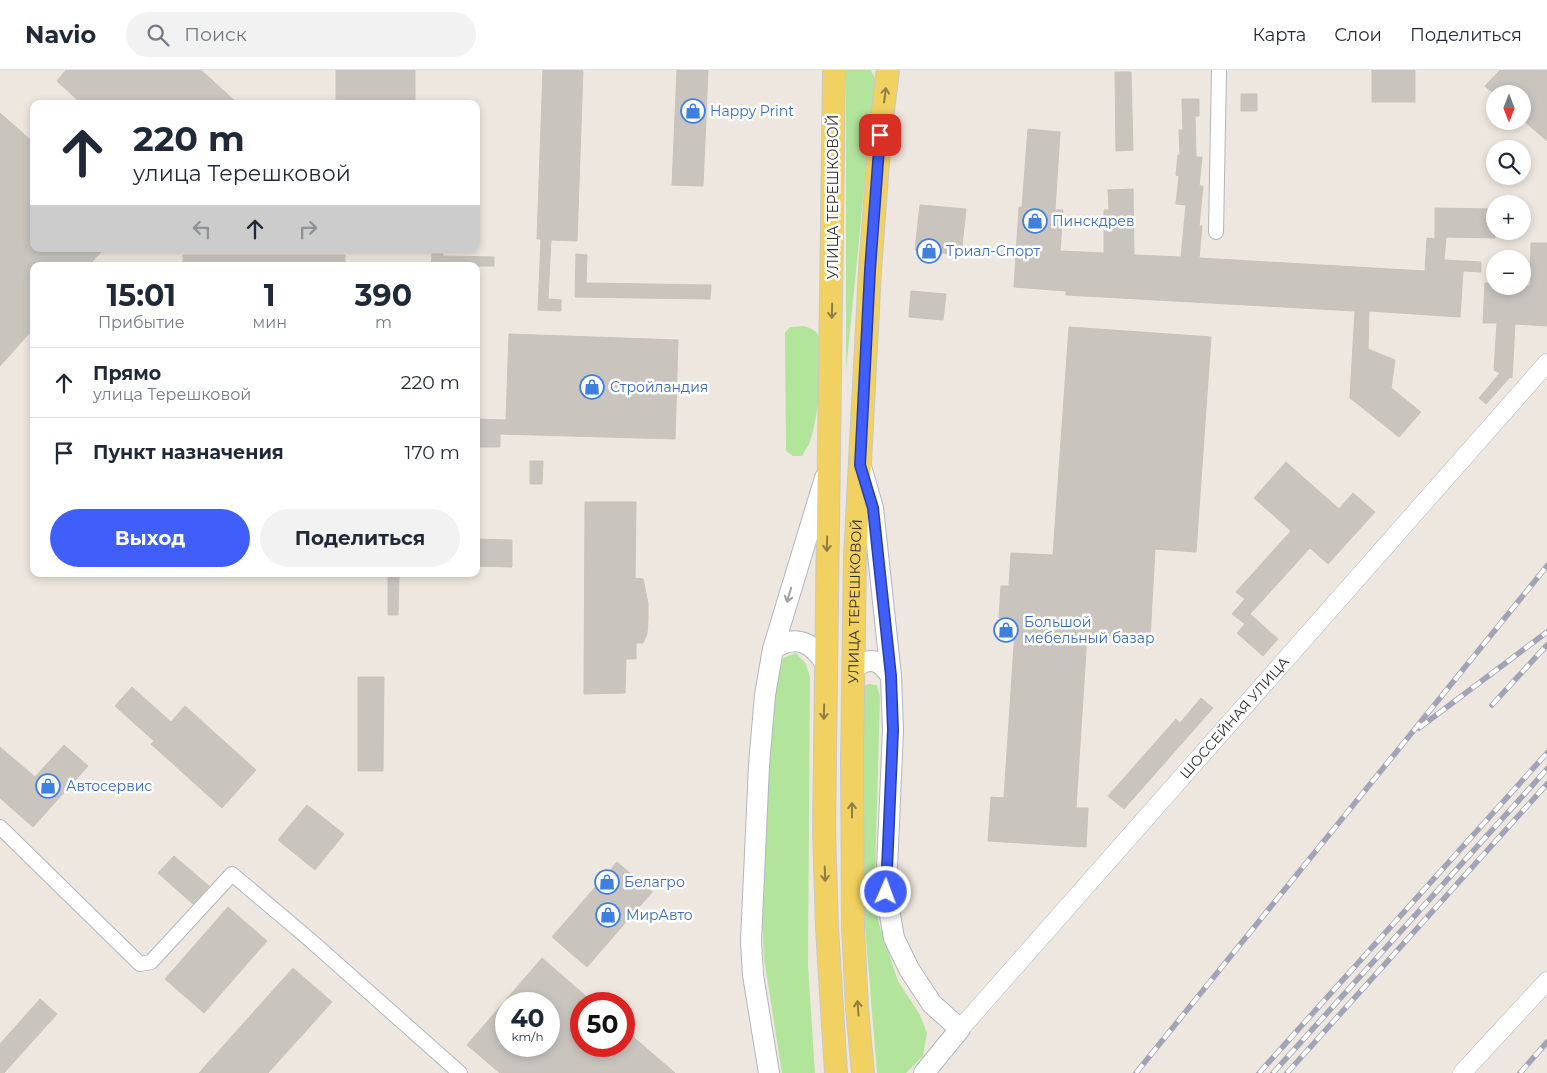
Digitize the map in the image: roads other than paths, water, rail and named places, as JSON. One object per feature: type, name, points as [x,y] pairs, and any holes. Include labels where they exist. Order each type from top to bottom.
[{"type":"main road","name":"УЛИЦА ТЕРЕШКОВОЙ","points":[[834,70],[824,829],[827,928],[836,1066]]},
{"type":"main road","name":"УЛИЦА ТЕРЕШКОВОЙ","points":[[862,1065],[853,927],[852,759],[855,558],[870,270],[880,135],[888,70]]},
{"type":"main road","points":[[829,420],[862,421]]},
{"type":"main road","points":[[769,1073],[753,975],[751,941],[759,765],[765,695],[773,649],[829,465]]},
{"type":"main road","points":[[860,465],[873,508],[891,676],[893,730],[886,892],[890,917],[894,938],[909,969],[932,1004],[960,1029]]},
{"type":"main road","points":[[773,649],[782,643],[799,642],[809,644],[818,651],[825,663]]},
{"type":"main road","points":[[854,668],[867,661],[876,661],[883,665],[891,676]]},
{"type":"main road","name":"ШОССЕЙНАЯ УЛИЦА","points":[[924,1073],[960,1029]]},
{"type":"street","points":[[1216,232],[1220,70]]},
{"type":"street","name":"ШОССЕЙНАЯ УЛИЦА","points":[[960,1029],[1547,363]]},
{"type":"street","points":[[0,827],[140,964],[151,962],[232,874],[309,939],[460,1073]]},
{"type":"street","points":[[1462,1073],[1547,982]]},
{"type":"railway","points":[[1136,1073],[1547,566]]},
{"type":"railway","points":[[1419,728],[1547,632]]},
{"type":"railway","points":[[1492,705],[1547,645]]},
{"type":"railway","points":[[1259,1073],[1547,753]]},
{"type":"railway","points":[[1273,1073],[1547,769]]},
{"type":"railway","points":[[1287,1073],[1547,784]]},
{"type":"railway","points":[[1520,1073],[1547,1042]]},
{"type":"place","name":"Happy Print","points":[[693,111]]},
{"type":"place","name":"Пинскдрев","points":[[1035,221]]},
{"type":"place","name":"Триал-Спорт","points":[[929,251]]},
{"type":"place","name":"Стройландия","points":[[592,387]]},
{"type":"place","name":"Большой мебельный базар","points":[[1006,630]]},
{"type":"place","name":"Автосервис","points":[[48,786]]},
{"type":"place","name":"Белагро","points":[[607,882]]},
{"type":"place","name":"МирАвто","points":[[608,915]]}]
